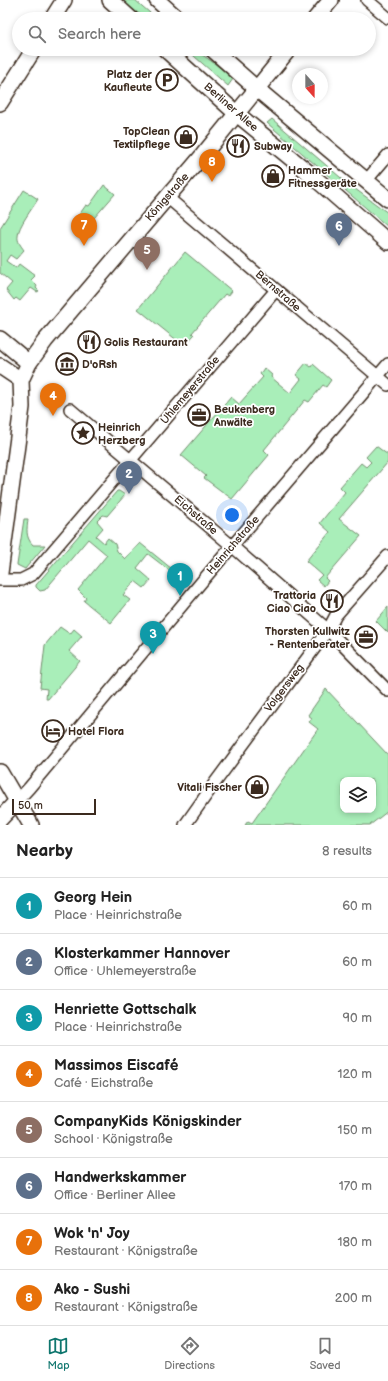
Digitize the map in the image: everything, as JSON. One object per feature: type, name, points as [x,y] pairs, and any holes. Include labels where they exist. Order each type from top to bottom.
[{"type":"street","points":[[56,12],[64,0]]},
{"type":"street","points":[[110,0],[123,12]]},
{"type":"street","points":[[157,0],[170,12]]},
{"type":"street","points":[[321,12],[331,0]]},
{"type":"street","points":[[367,0],[388,18]]},
{"type":"street","points":[[0,103],[30,56]]},
{"type":"street","name":"Berliner Allee","points":[[173,56],[238,114],[309,173],[388,242]]},
{"type":"street","points":[[220,56],[388,200]]},
{"type":"street","name":"Königstraße","points":[[21,380],[29,363],[45,341],[238,114],[284,56]]},
{"type":"street","points":[[366,181],[388,155]]},
{"type":"street","name":"Bernstraße","points":[[168,197],[388,385]]},
{"type":"street","name":"Uhlemeyerstraße","points":[[0,580],[21,580],[33,574],[276,290]]},
{"type":"street","points":[[0,339],[29,363]]},
{"type":"street","name":"Heinrichstraße","points":[[17,801],[388,364]]},
{"type":"street","points":[[0,366],[21,380],[22,407],[0,573]]},
{"type":"street","name":"Eichstraße","points":[[70,409],[232,546],[328,630],[388,691]]},
{"type":"street","name":"Volgersweg","points":[[185,825],[328,630],[336,615],[388,556]]},
{"type":"street","points":[[0,772],[31,825]]},
{"type":"street","points":[[0,819],[17,801]]},
{"type":"green space","points":[[121,0],[135,0],[149,12],[137,12]]},
{"type":"green space","points":[[194,56],[204,56],[229,75],[233,79],[228,86]]},
{"type":"green space","points":[[272,119],[347,183],[388,213],[388,227],[267,123]]},
{"type":"green space","points":[[104,185],[115,194],[80,234],[71,226],[86,205],[89,206]]},
{"type":"green space","points":[[24,190],[38,199],[20,227],[18,240],[24,250],[16,259],[10,255],[6,261],[16,268],[19,264],[35,276],[31,280],[37,286],[36,288],[39,291],[37,292],[31,288],[20,301],[16,298],[14,300],[6,290],[12,283],[0,273],[0,228]]},
{"type":"green space","points":[[185,252],[232,291],[228,296],[225,294],[192,333],[194,335],[184,346],[138,309]]},
{"type":"green space","points":[[306,363],[311,367],[313,364],[331,380],[326,387],[323,385],[309,402],[305,400],[264,450],[269,455],[232,499],[204,478],[206,476],[181,455],[231,397],[239,404],[263,377],[260,374],[264,368],[272,375],[271,377],[290,393],[301,379],[296,375]]},
{"type":"green space","points":[[376,446],[388,455],[388,462],[339,519],[361,536],[325,578],[328,581],[324,586],[317,580],[322,575],[306,561],[330,532],[320,523],[345,492],[340,487],[361,463],[366,467],[371,462],[366,457]]},
{"type":"green space","points":[[117,491],[125,495],[107,516],[103,515],[97,521],[103,528],[96,536],[104,543],[108,538],[115,544],[117,551],[125,559],[140,543],[172,569],[170,571],[148,554],[137,568],[151,580],[144,588],[135,581],[123,595],[130,600],[111,623],[84,601],[86,598],[78,590],[107,555],[88,539],[45,590],[40,591],[36,585]]},
{"type":"green space","points":[[24,519],[28,519],[27,533],[30,542],[33,545],[45,545],[25,569],[17,565]]},
{"type":"green space","points":[[388,607],[388,633],[376,621]]},
{"type":"green space","points":[[60,627],[70,634],[74,629],[82,636],[69,651],[80,661],[48,699],[46,699],[47,689],[40,688],[45,645]]},
{"type":"green space","points":[[326,689],[388,755],[388,811],[370,825],[245,825],[248,821],[252,823],[318,729],[309,722],[312,718],[308,715]]},
{"type":"place","name":"Platz der Kaufleute","points":[[167,80]]},
{"type":"place","name":"TopClean Textilpflege","points":[[186,137]]},
{"type":"place","name":"Subway","points":[[238,146]]},
{"type":"place","name":"Hammer Fitnessgeräte","points":[[273,176]]},
{"type":"place","name":"Ako - Sushi","points":[[212,182]]},
{"type":"place","name":"Wok 'n' Joy","points":[[84,246]]},
{"type":"place","name":"Handwerkskammer","points":[[339,246]]},
{"type":"place","name":"CompanyKids Königskinder","points":[[147,270]]},
{"type":"place","name":"Golis Restaurant","points":[[89,342]]},
{"type":"place","name":"D'oRsh","points":[[67,364]]},
{"type":"place","name":"Beukenberg Anwälte","points":[[199,415]]},
{"type":"place","name":"Massimos Eiscafé","points":[[53,416]]},
{"type":"place","name":"Heinrich Herzberg","points":[[83,433]]},
{"type":"place","name":"Klosterkammer Hannover","points":[[129,494]]},
{"type":"place","name":"Georg Hein","points":[[180,596]]},
{"type":"place","name":"Trattoria Ciao Ciao","points":[[332,601]]},
{"type":"place","name":"Thorsten Kullwitz - Rentenberater","points":[[366,637]]},
{"type":"place","name":"Henriette Gottschalk","points":[[153,654]]},
{"type":"place","name":"Hotel Flora","points":[[53,731]]},
{"type":"place","name":"Vitali Fischer","points":[[257,787]]}]
